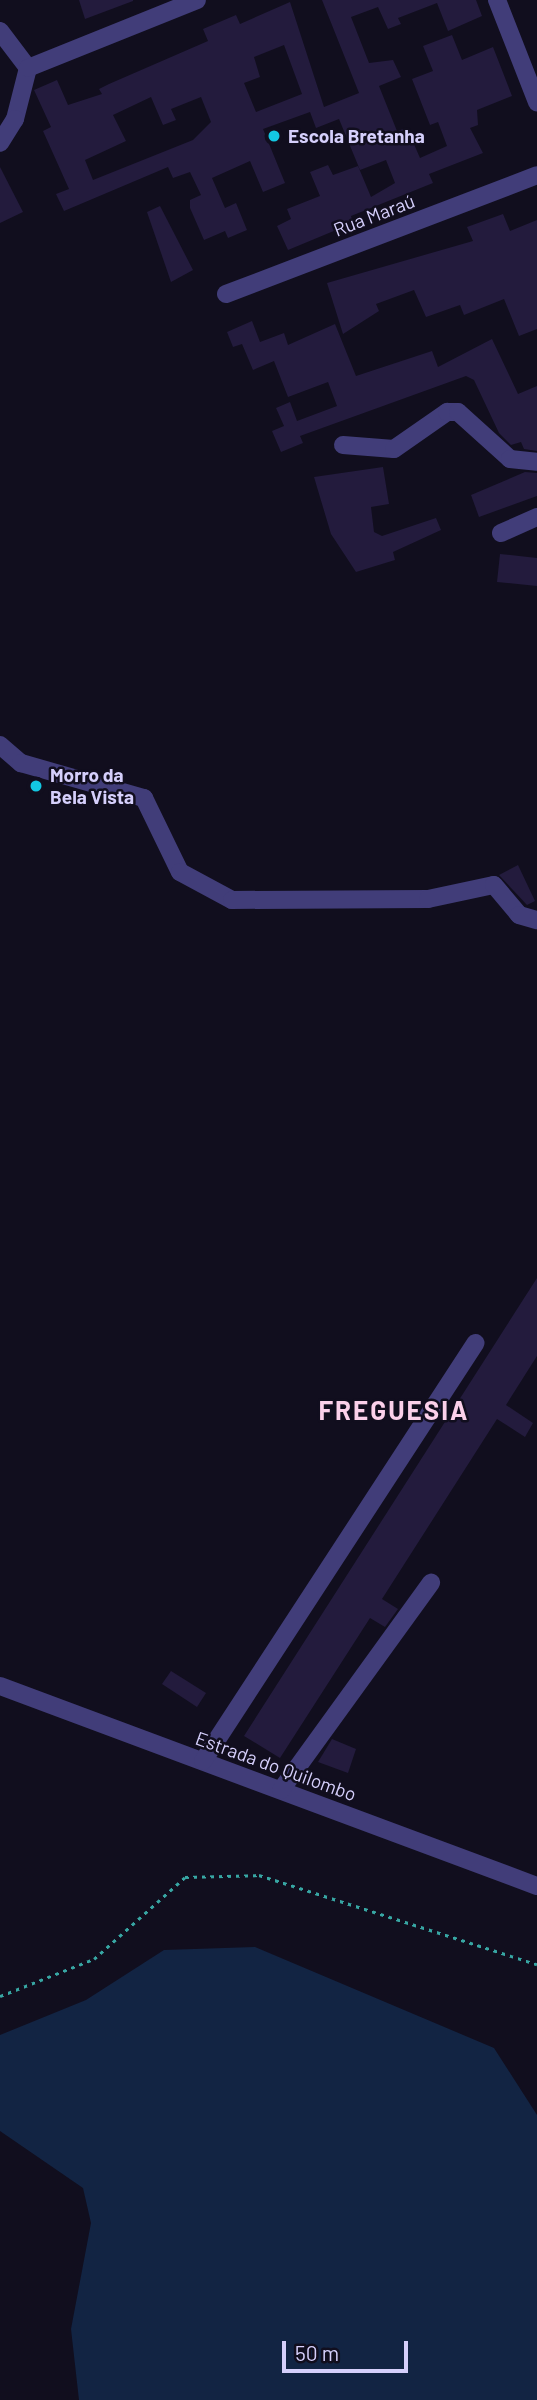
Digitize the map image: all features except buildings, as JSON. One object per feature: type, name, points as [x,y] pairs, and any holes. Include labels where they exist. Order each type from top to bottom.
[{"type":"street","points":[[28,68],[197,0]]},
{"type":"street","points":[[497,0],[537,102]]},
{"type":"street","points":[[0,31],[28,68]]},
{"type":"street","points":[[0,143],[15,119],[28,68]]},
{"type":"street","name":"Rua Maraú","points":[[226,294],[537,175]]},
{"type":"street","points":[[343,445],[394,449],[447,412],[458,412],[510,459],[537,462]]},
{"type":"street","points":[[501,533],[537,517]]},
{"type":"street","points":[[0,745],[22,763],[144,798],[180,872],[232,900],[428,899],[494,885],[519,915],[537,920]]},
{"type":"street","points":[[203,1761],[476,1342]]},
{"type":"street","points":[[281,1790],[431,1583]]},
{"type":"street","name":"Estrada do Quilombo","points":[[0,1686],[537,1886]]},
{"type":"path","points":[[0,1996],[94,1959],[185,1877],[259,1875],[537,1964]]},
{"type":"water","points":[[255,1947],[494,2048],[537,2115],[537,2400],[79,2400],[71,2329],[91,2223],[83,2188],[0,2131],[0,2035],[86,2000],[164,1950]]},
{"type":"place","name":"Escola Bretanha","points":[[274,136]]},
{"type":"place","name":"Morro da Bela Vista","points":[[36,786]]},
{"type":"district","name":"FREGUESIA","points":[[394,1410]]}]
